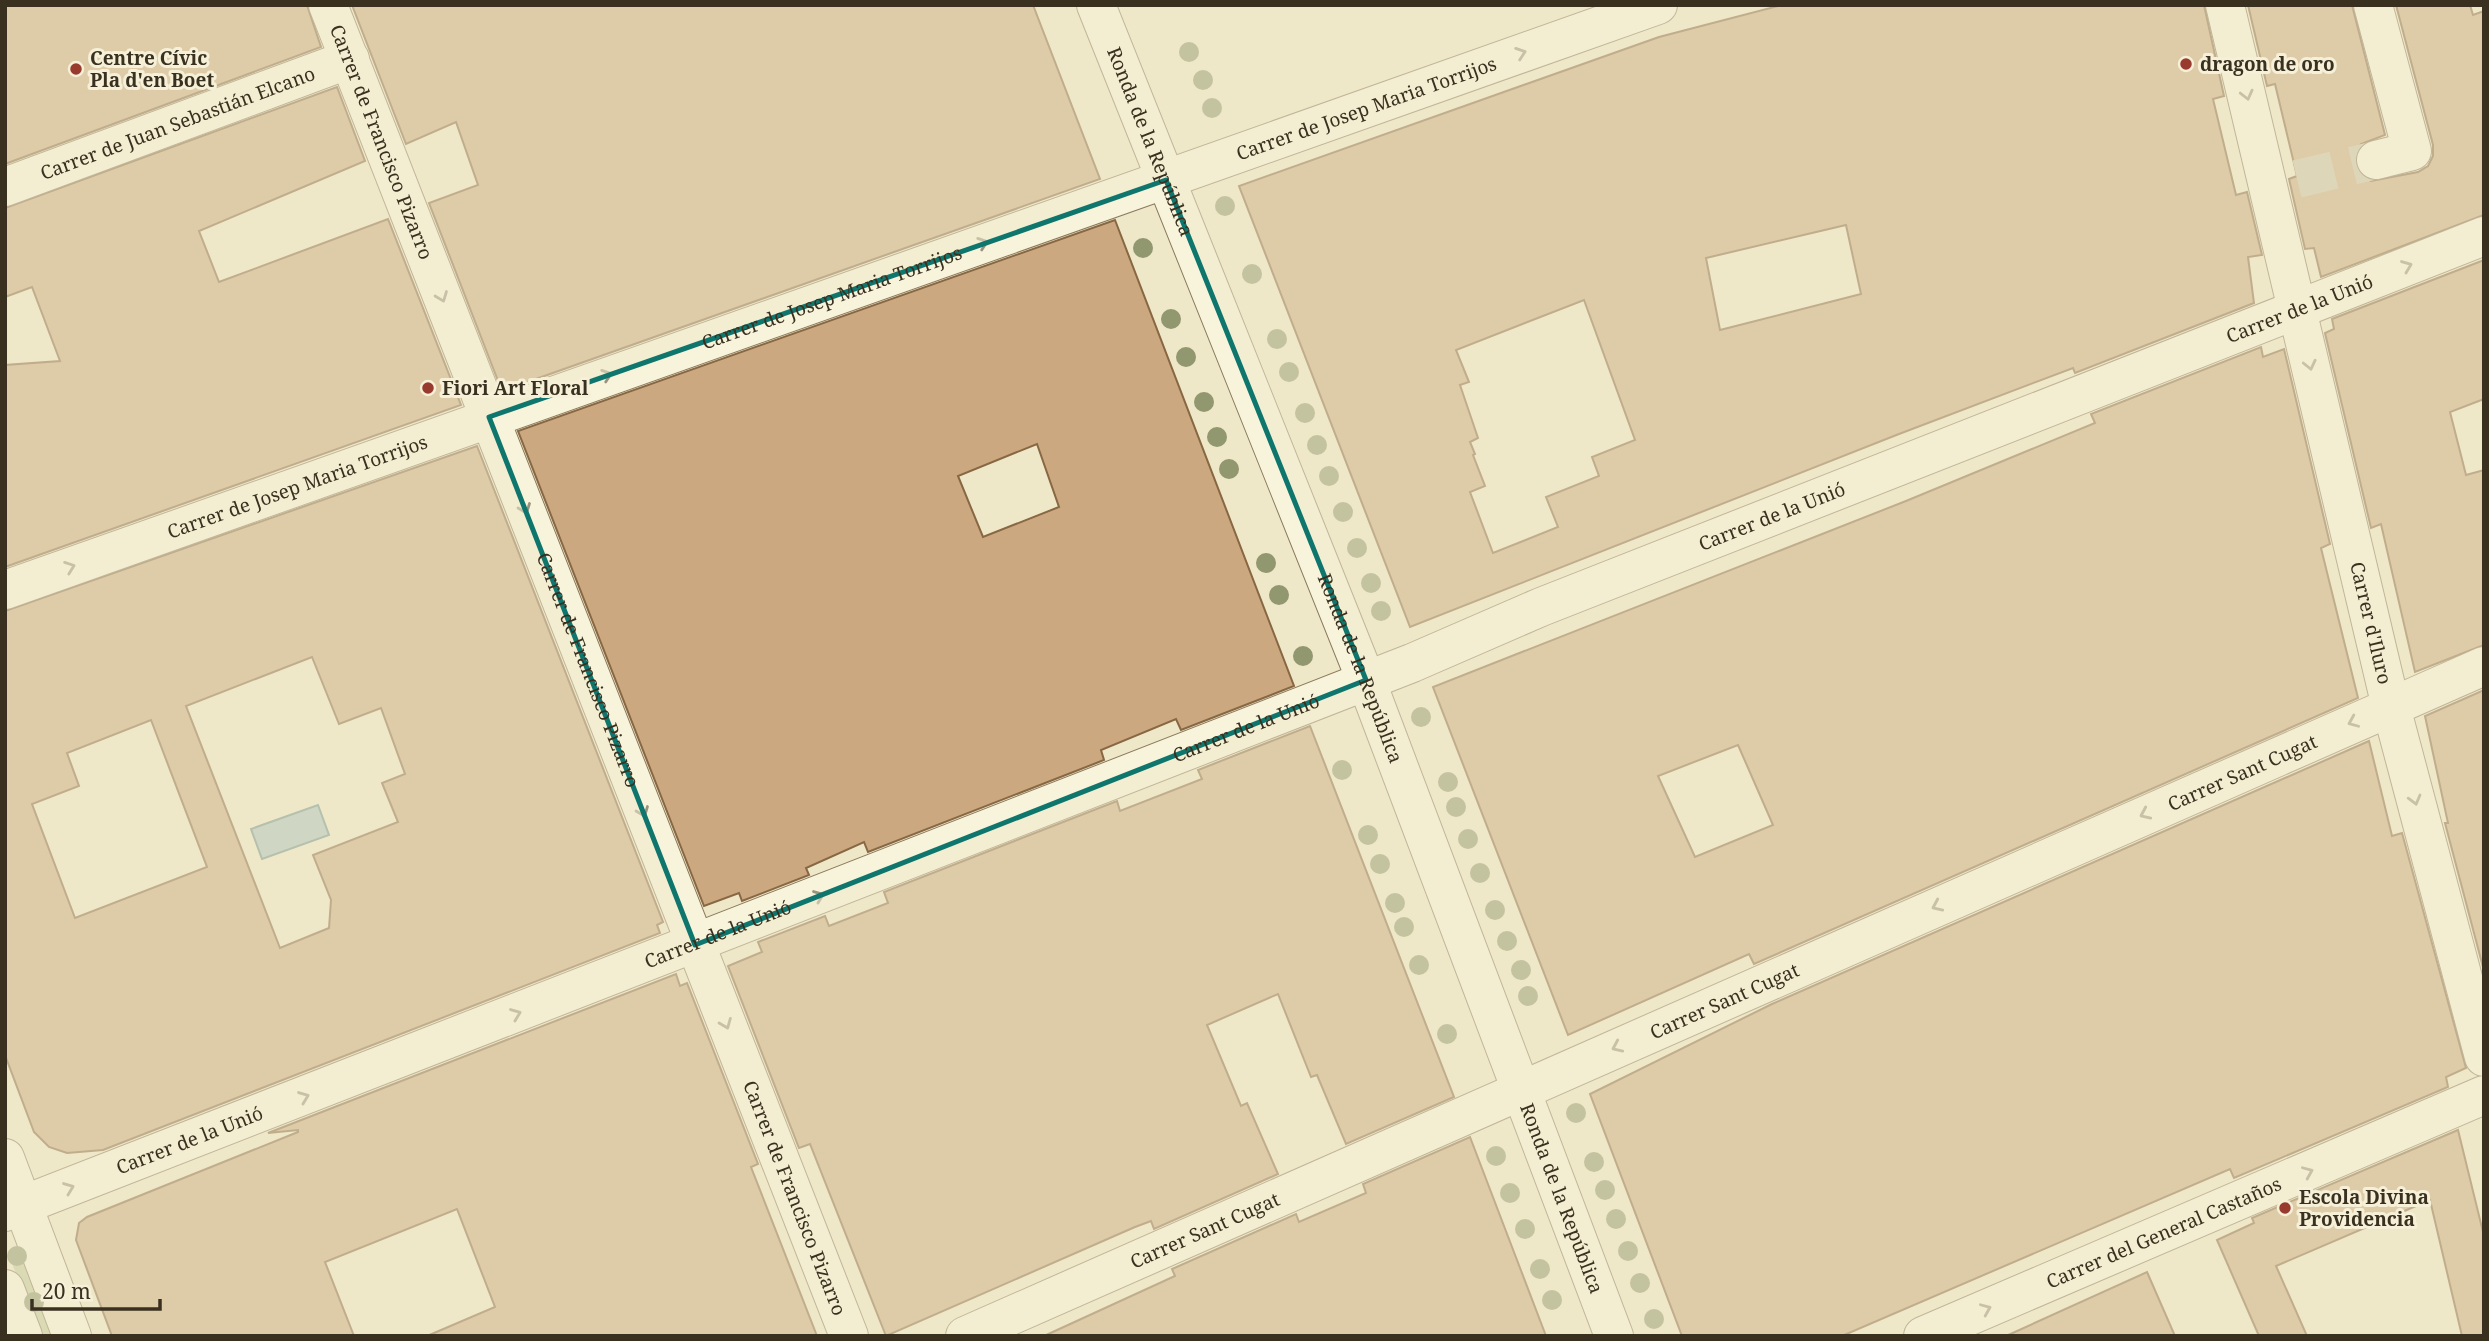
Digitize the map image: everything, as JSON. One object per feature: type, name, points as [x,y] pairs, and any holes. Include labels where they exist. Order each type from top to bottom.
[{"type":"street","name":"Carrer de Francisco Pizarro","points":[[328,5],[849,1336]]},
{"type":"street","name":"Ronda de la República","points":[[1096,5],[1366,680],[1614,1336]]},
{"type":"street","name":"Carrer de Josep Maria Torrijos","points":[[5,590],[1658,5]]},
{"type":"street","name":"Carrer d'Iluro","points":[[2225,5],[2283,183],[2298,309],[2391,707],[2484,1057]]},
{"type":"street","points":[[2372,5],[2412,151],[2376,160]]},
{"type":"street","name":"Carrer de Juan Sebastián Elcano","points":[[5,187],[350,59]]},
{"type":"street","name":"Carrer de la Unió","points":[[14,1209],[695,945],[1366,680],[1541,607],[2484,236]]},
{"type":"street","name":"Carrer Sant Cugat","points":[[965,1336],[2484,666]]},
{"type":"street","name":"Carrer del General Castaños","points":[[1923,1336],[2484,1095]]},
{"type":"street","points":[[5,1158],[14,1209],[72,1336]]},
{"type":"street","points":[[5,1289],[23,1336]]},
{"type":"highlighted area","points":[[1166,180],[1366,680],[695,945],[489,417]]},
{"type":"green space","points":[[20,1248],[54,1336],[40,1336],[8,1253]]},
{"type":"water","points":[[318,805],[329,835],[262,859],[251,829]]},
{"type":"building","points":[[5,5],[307,5],[321,47],[5,164]]},
{"type":"building","points":[[352,5],[1033,5],[1100,179],[502,391],[429,203],[478,185],[456,122],[406,144]]},
{"type":"building","points":[[1782,5],[2204,5],[2224,96],[2213,99],[2236,195],[2247,192],[2262,255],[2248,257],[2254,303],[2075,373],[2073,368],[1899,434],[1410,627],[1239,186],[1659,37]],"holes":[[[1846,225],[1861,294],[1720,330],[1706,258]],[[1584,300],[1635,440],[1592,457],[1599,476],[1546,497],[1558,527],[1493,553],[1470,492],[1485,486],[1470,442],[1478,438],[1460,385],[1469,382],[1456,350]]]},
{"type":"building","points":[[2248,5],[2352,5],[2385,135],[2361,144],[2355,153],[2355,165],[2360,175],[2371,181],[2418,172],[2428,166],[2433,156],[2433,145],[2396,5],[2470,5],[2473,15],[2484,11],[2484,215],[2321,277],[2314,248],[2305,249],[2289,179],[2297,176],[2275,84],[2267,86]]},
{"type":"building","points":[[337,87],[365,161],[199,231],[219,282],[388,219],[461,405],[5,567],[5,365],[60,361],[32,287],[5,297],[5,208]]},
{"type":"building","points":[[1115,220],[1294,686],[1181,730],[1176,719],[1101,750],[1104,760],[868,852],[864,842],[806,868],[809,875],[742,901],[739,893],[704,906],[518,431]],"holes":[[[1037,444],[1059,507],[983,537],[958,476]]]},
{"type":"building","points":[[2484,260],[2484,399],[2450,412],[2466,475],[2484,470],[2484,645],[2415,672],[2381,524],[2371,528],[2325,333],[2334,329],[2332,319]]},
{"type":"building","points":[[2261,347],[2263,357],[2284,349],[2330,544],[2321,548],[2358,698],[1754,964],[1749,954],[1568,1035],[1433,687],[1906,501],[2095,423],[2091,414]],"holes":[[[1738,745],[1773,825],[1695,857],[1658,776]]]},
{"type":"building","points":[[477,446],[663,922],[657,925],[660,933],[103,1150],[67,1153],[49,1147],[34,1132],[5,1055],[5,611]],"holes":[[[312,657],[339,724],[381,708],[405,774],[382,783],[398,822],[313,855],[331,900],[329,928],[280,948],[186,706]],[[151,720],[207,867],[75,918],[32,804],[79,786],[67,753]]]},
{"type":"building","points":[[2484,690],[2484,971],[2445,823],[2448,823],[2425,716]]},
{"type":"building","points":[[1310,726],[1454,1097],[1346,1144],[1317,1075],[1311,1077],[1278,994],[1207,1025],[1241,1106],[1247,1103],[1278,1174],[1154,1229],[1151,1221],[1135,1227],[886,1336],[810,1144],[799,1148],[728,966],[762,952],[758,942],[825,916],[829,926],[888,903],[884,892],[1117,801],[1120,811],[1202,779],[1198,770]]},
{"type":"building","points":[[2369,741],[2392,836],[2402,833],[2466,1068],[2446,1077],[2448,1087],[2234,1178],[2230,1169],[1842,1336],[1682,1336],[1590,1094],[1772,1004]]},
{"type":"building","points":[[676,974],[680,986],[687,983],[758,1164],[751,1167],[817,1336],[427,1336],[495,1307],[457,1209],[325,1262],[354,1336],[112,1336],[76,1240],[79,1223],[87,1217],[298,1130],[268,1133]]},
{"type":"building","points":[[2458,1130],[2484,1236],[2484,1336],[2462,1336],[2430,1200],[2276,1266],[2307,1336],[2259,1336],[2217,1240],[2254,1223],[2252,1218]]},
{"type":"building","points":[[1470,1137],[1546,1336],[1044,1336],[1175,1276],[1172,1269],[1296,1214],[1299,1222],[1366,1193],[1363,1184]]},
{"type":"building","points":[[2147,1272],[2175,1336],[2006,1336]]},
{"type":"tunnel","points":[[2297,179],[2376,160]]},
{"type":"place","name":"dragon de oro","points":[[2186,64]]},
{"type":"place","name":"Centre Cívic Pla d'en Boet","points":[[76,69]]},
{"type":"place","name":"Fiori Art Floral","points":[[428,388]]},
{"type":"place","name":"Escola Divina Providencia","points":[[2285,1208]]}]
